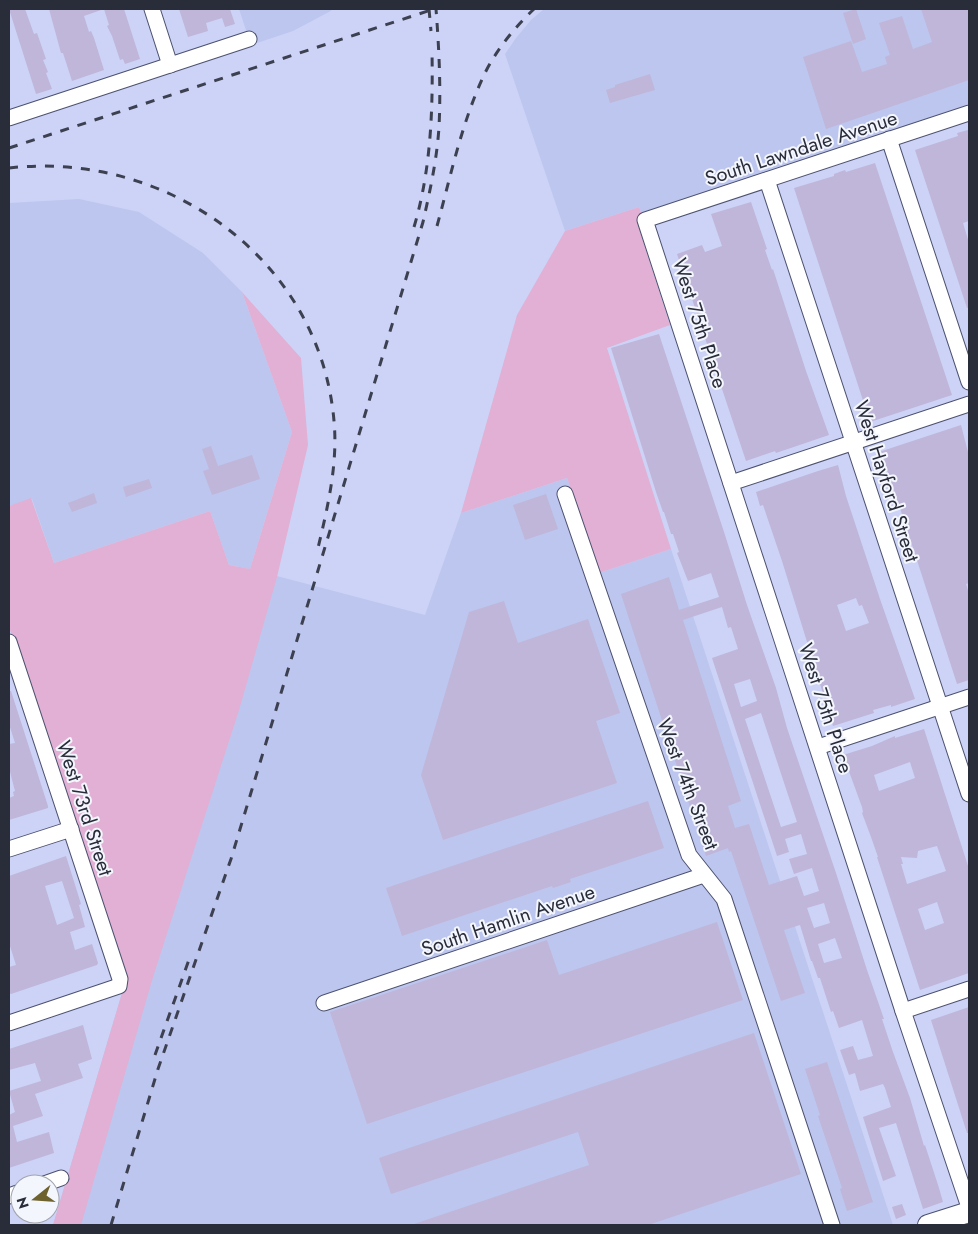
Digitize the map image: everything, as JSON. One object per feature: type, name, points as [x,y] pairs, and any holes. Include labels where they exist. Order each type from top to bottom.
[{"type":"main road","points":[[928,1225],[969,1212]]},
{"type":"street","points":[[152,9],[170,65]]},
{"type":"street","points":[[10,113],[249,39]]},
{"type":"street","name":"South Lawndale Avenue","points":[[645,220],[969,113]]},
{"type":"street","points":[[890,140],[969,382]]},
{"type":"street","name":"West Hayford Street","points":[[767,180],[969,794]]},
{"type":"street","name":"West 75th Place","points":[[645,220],[903,1011],[969,1207]]},
{"type":"street","points":[[731,483],[969,404]]},
{"type":"street","name":"West 74th Street","points":[[564,494],[688,855],[724,899],[832,1225]]},
{"type":"street","name":"West 73rd Street","points":[[9,642],[14,673],[71,829],[120,979],[119,986],[9,1023]]},
{"type":"street","points":[[818,747],[969,697]]},
{"type":"street","points":[[9,849],[71,829]]},
{"type":"street","name":"South Hamlin Avenue","points":[[324,1003],[704,875]]},
{"type":"street","points":[[903,1011],[969,989]]},
{"type":"shaded area","points":[[239,9],[333,9],[293,31],[254,44],[249,39]]},
{"type":"shaded area","points":[[544,9],[969,9],[969,104],[642,215],[639,207],[565,231],[505,54],[531,20]]},
{"type":"shaded area","points":[[79,199],[139,212],[203,253],[242,292],[292,432],[250,569],[229,565],[210,511],[54,563],[32,499],[9,506],[9,203]]},
{"type":"shaded area","points":[[639,207],[642,215],[638,217],[637,222],[670,325],[607,348],[671,549],[599,573],[567,478],[461,513],[517,315],[565,231]]},
{"type":"shaded area","points":[[242,292],[301,358],[308,445],[277,577],[239,710],[153,977],[81,1225],[53,1225],[60,1224],[60,1201],[122,993],[122,978],[9,627],[9,506],[31,498],[54,563],[210,511],[229,565],[250,569],[292,432]]},
{"type":"shaded area","points":[[567,478],[599,573],[671,549],[893,1225],[53,1225],[60,1224],[60,1201],[250,569],[425,615],[461,513]]},
{"type":"building","points":[[9,9],[25,9],[34,34],[37,33],[46,59],[43,60],[52,89],[36,94]]},
{"type":"building","points":[[49,9],[101,9],[84,16],[89,32],[91,31],[94,38],[104,70],[72,81],[63,53],[61,53]]},
{"type":"building","points":[[104,9],[124,9],[140,59],[125,64],[123,59],[120,60],[107,26],[109,25]]},
{"type":"building","points":[[179,9],[230,9],[235,24],[225,27],[222,18],[206,23],[208,31],[188,37]]},
{"type":"building","points":[[856,9],[866,39],[853,44],[843,13]]},
{"type":"building","points":[[921,9],[969,9],[969,80],[826,129],[803,57],[851,41],[862,72],[887,64],[885,57],[890,55],[879,23],[902,16],[913,49],[932,42]]},
{"type":"building","points":[[650,74],[655,90],[610,103],[606,90],[615,87],[615,85]]},
{"type":"building","points":[[968,130],[969,221],[963,223],[969,243],[969,307],[967,308],[915,150],[958,136],[957,133]]},
{"type":"building","points":[[875,163],[952,395],[870,422],[794,188],[834,176],[834,174],[845,170],[846,172]]},
{"type":"building","points":[[751,202],[767,249],[765,250],[829,435],[746,461],[677,254],[702,245],[705,252],[722,246],[711,214]]},
{"type":"building","points":[[659,334],[943,1202],[923,1209],[896,1123],[879,1128],[896,1176],[883,1181],[863,1117],[891,1107],[885,1088],[883,1084],[860,1091],[855,1073],[849,1075],[840,1050],[853,1046],[858,1060],[873,1056],[862,1020],[839,1028],[833,1011],[831,1012],[820,978],[818,978],[811,961],[800,925],[784,930],[805,993],[781,1001],[731,851],[729,852],[728,848],[706,856],[621,594],[669,577],[679,610],[719,597],[711,573],[688,581],[677,553],[679,552],[673,534],[671,534],[656,492],[611,348]],"holes":[[[722,607],[728,628],[731,627],[738,649],[712,658],[777,856],[789,852],[785,839],[801,834],[807,854],[789,859],[794,874],[812,868],[819,891],[804,896],[797,876],[769,885],[749,824],[735,828],[728,806],[741,801],[683,620]],[[750,679],[757,701],[741,707],[734,684]],[[761,713],[797,822],[781,827],[745,719]],[[824,903],[830,923],[814,928],[807,908]],[[835,938],[842,958],[824,963],[818,944]]]},
{"type":"building","points":[[961,425],[969,456],[969,583],[966,584],[969,594],[969,680],[957,684],[904,520],[879,452]]},
{"type":"building","points":[[211,446],[218,466],[252,455],[260,479],[212,495],[203,471],[209,469],[202,449]]},
{"type":"building","points":[[838,465],[846,496],[915,699],[891,707],[891,705],[873,710],[874,713],[833,726],[782,561],[763,505],[760,506],[756,492]],"holes":[[[856,598],[859,606],[862,605],[869,623],[846,631],[837,605]]]},
{"type":"building","points":[[149,479],[152,488],[126,497],[123,487]]},
{"type":"building","points":[[94,493],[97,503],[72,512],[68,503]]},
{"type":"building","points":[[546,494],[558,529],[525,540],[513,505]]},
{"type":"building","points":[[504,601],[518,643],[588,619],[620,713],[596,721],[617,783],[443,840],[421,775],[469,612]]},
{"type":"building","points":[[9,691],[11,691],[48,808],[9,820],[9,798],[14,796],[13,792],[15,791],[9,768],[9,744],[15,743],[9,724]]},
{"type":"building","points":[[924,729],[969,869],[969,973],[920,990],[878,857],[862,813],[862,807],[843,755],[895,736],[895,738]],"holes":[[[910,762],[915,778],[879,791],[874,775]],[[937,846],[946,871],[907,884],[901,864],[903,864],[901,857],[917,858],[918,851]],[[937,902],[944,923],[925,930],[918,909]]]},
{"type":"building","points":[[648,801],[664,848],[570,879],[571,882],[553,888],[552,886],[402,936],[386,888]]},
{"type":"building","points":[[66,856],[81,904],[79,905],[85,927],[70,932],[75,950],[92,944],[97,965],[11,994],[9,993],[9,967],[16,965],[9,943],[9,876]],"holes":[[[62,881],[74,918],[57,925],[45,886]]]},
{"type":"building","points":[[717,922],[743,1000],[367,1124],[330,1012],[547,940],[559,975]]},
{"type":"building","points":[[969,1007],[969,1133],[967,1133],[931,1020]]},
{"type":"building","points":[[83,1025],[92,1059],[78,1064],[83,1078],[35,1094],[43,1116],[13,1126],[17,1142],[49,1132],[54,1153],[9,1168],[9,1115],[15,1112],[9,1091],[41,1081],[35,1063],[9,1070],[9,1049]]},
{"type":"building","points":[[754,1033],[801,1174],[648,1225],[414,1225],[589,1165],[578,1132],[391,1194],[379,1158]]},
{"type":"building","points":[[827,1062],[873,1202],[847,1211],[840,1189],[842,1188],[818,1116],[820,1115],[805,1069]]},
{"type":"building","points":[[902,1204],[906,1215],[896,1219],[892,1207]]},
{"type":"railway","points":[[429,9],[431,31]]},
{"type":"railway","points":[[9,148],[434,9]]},
{"type":"railway","points":[[111,1225],[158,1069],[231,859],[423,222],[431,187],[439,127],[440,98],[436,9]]},
{"type":"railway","points":[[437,226],[463,129],[485,73],[507,39],[534,9]]},
{"type":"railway","points":[[414,227],[424,184],[430,140],[432,51]]},
{"type":"railway","points":[[9,168],[67,167],[124,177],[177,197],[225,227],[266,265],[299,310],[322,363],[334,421],[335,453],[333,469],[329,500],[318,548]]},
{"type":"railway","points":[[155,1055],[191,954]]}]
